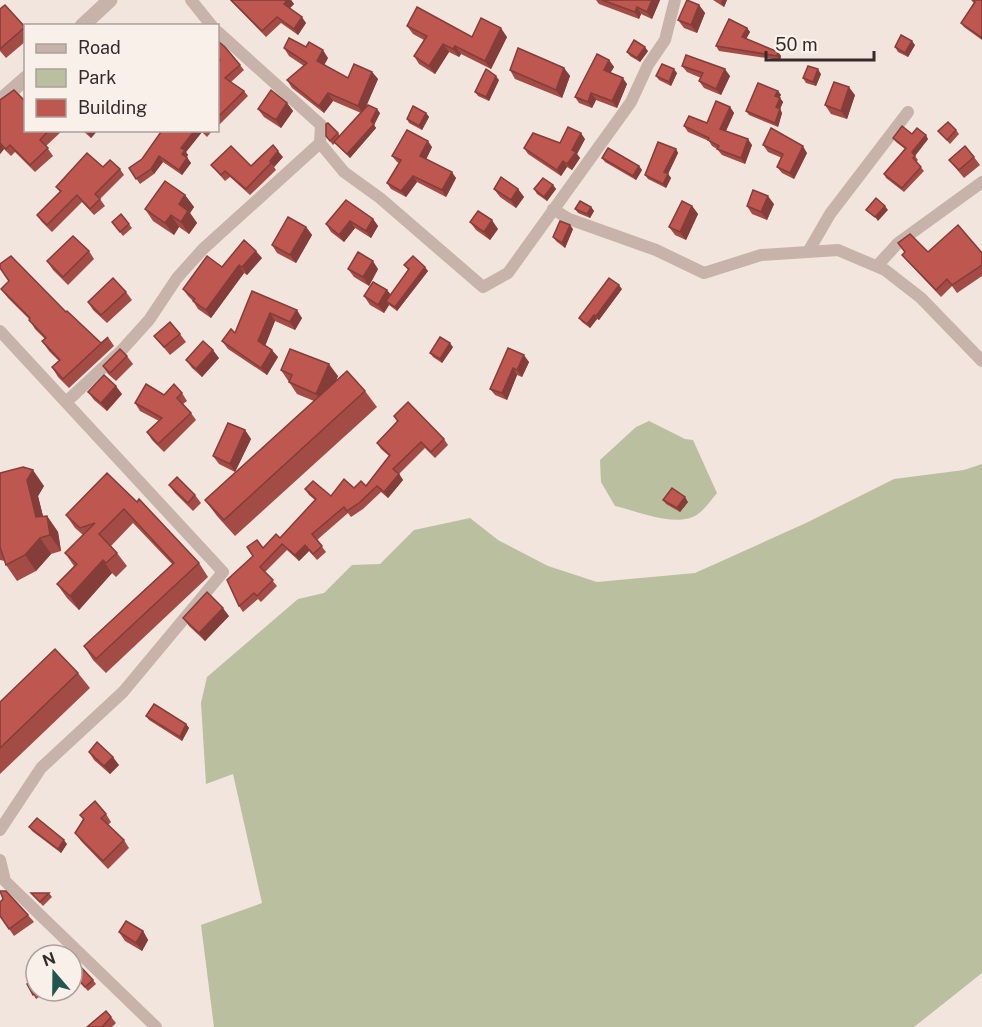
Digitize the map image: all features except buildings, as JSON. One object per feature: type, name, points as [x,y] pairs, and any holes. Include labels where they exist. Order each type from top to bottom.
[{"type":"street","points":[[84,24],[110,0]]},
{"type":"street","points":[[191,0],[210,24]]},
{"type":"street","points":[[219,33],[321,125],[320,143],[344,172],[380,198],[483,287],[508,273],[632,102],[648,65],[665,40],[675,0]]},
{"type":"street","points":[[0,101],[24,80]]},
{"type":"street","points":[[808,252],[830,214],[908,112]]},
{"type":"street","points":[[66,402],[121,351],[149,320],[177,278],[203,249],[320,143]]},
{"type":"street","points":[[877,267],[898,243],[982,182]]},
{"type":"street","points":[[553,209],[569,219],[656,250],[704,273],[760,255],[838,250],[877,267],[921,298],[982,361]]},
{"type":"street","points":[[0,331],[223,572],[123,692],[41,768],[0,830]]},
{"type":"street","points":[[0,860],[5,881],[156,1027]]},
{"type":"green space","points":[[649,421],[685,439],[693,440],[717,493],[698,514],[679,520],[646,515],[615,506],[601,482],[600,460],[636,427]]},
{"type":"green space","points":[[982,464],[982,973],[914,1027],[214,1027],[201,925],[262,903],[233,774],[206,784],[201,703],[207,677],[298,599],[324,593],[352,565],[380,564],[414,530],[470,518],[498,540],[548,566],[597,582],[695,573],[806,523],[894,479],[964,470]]}]
